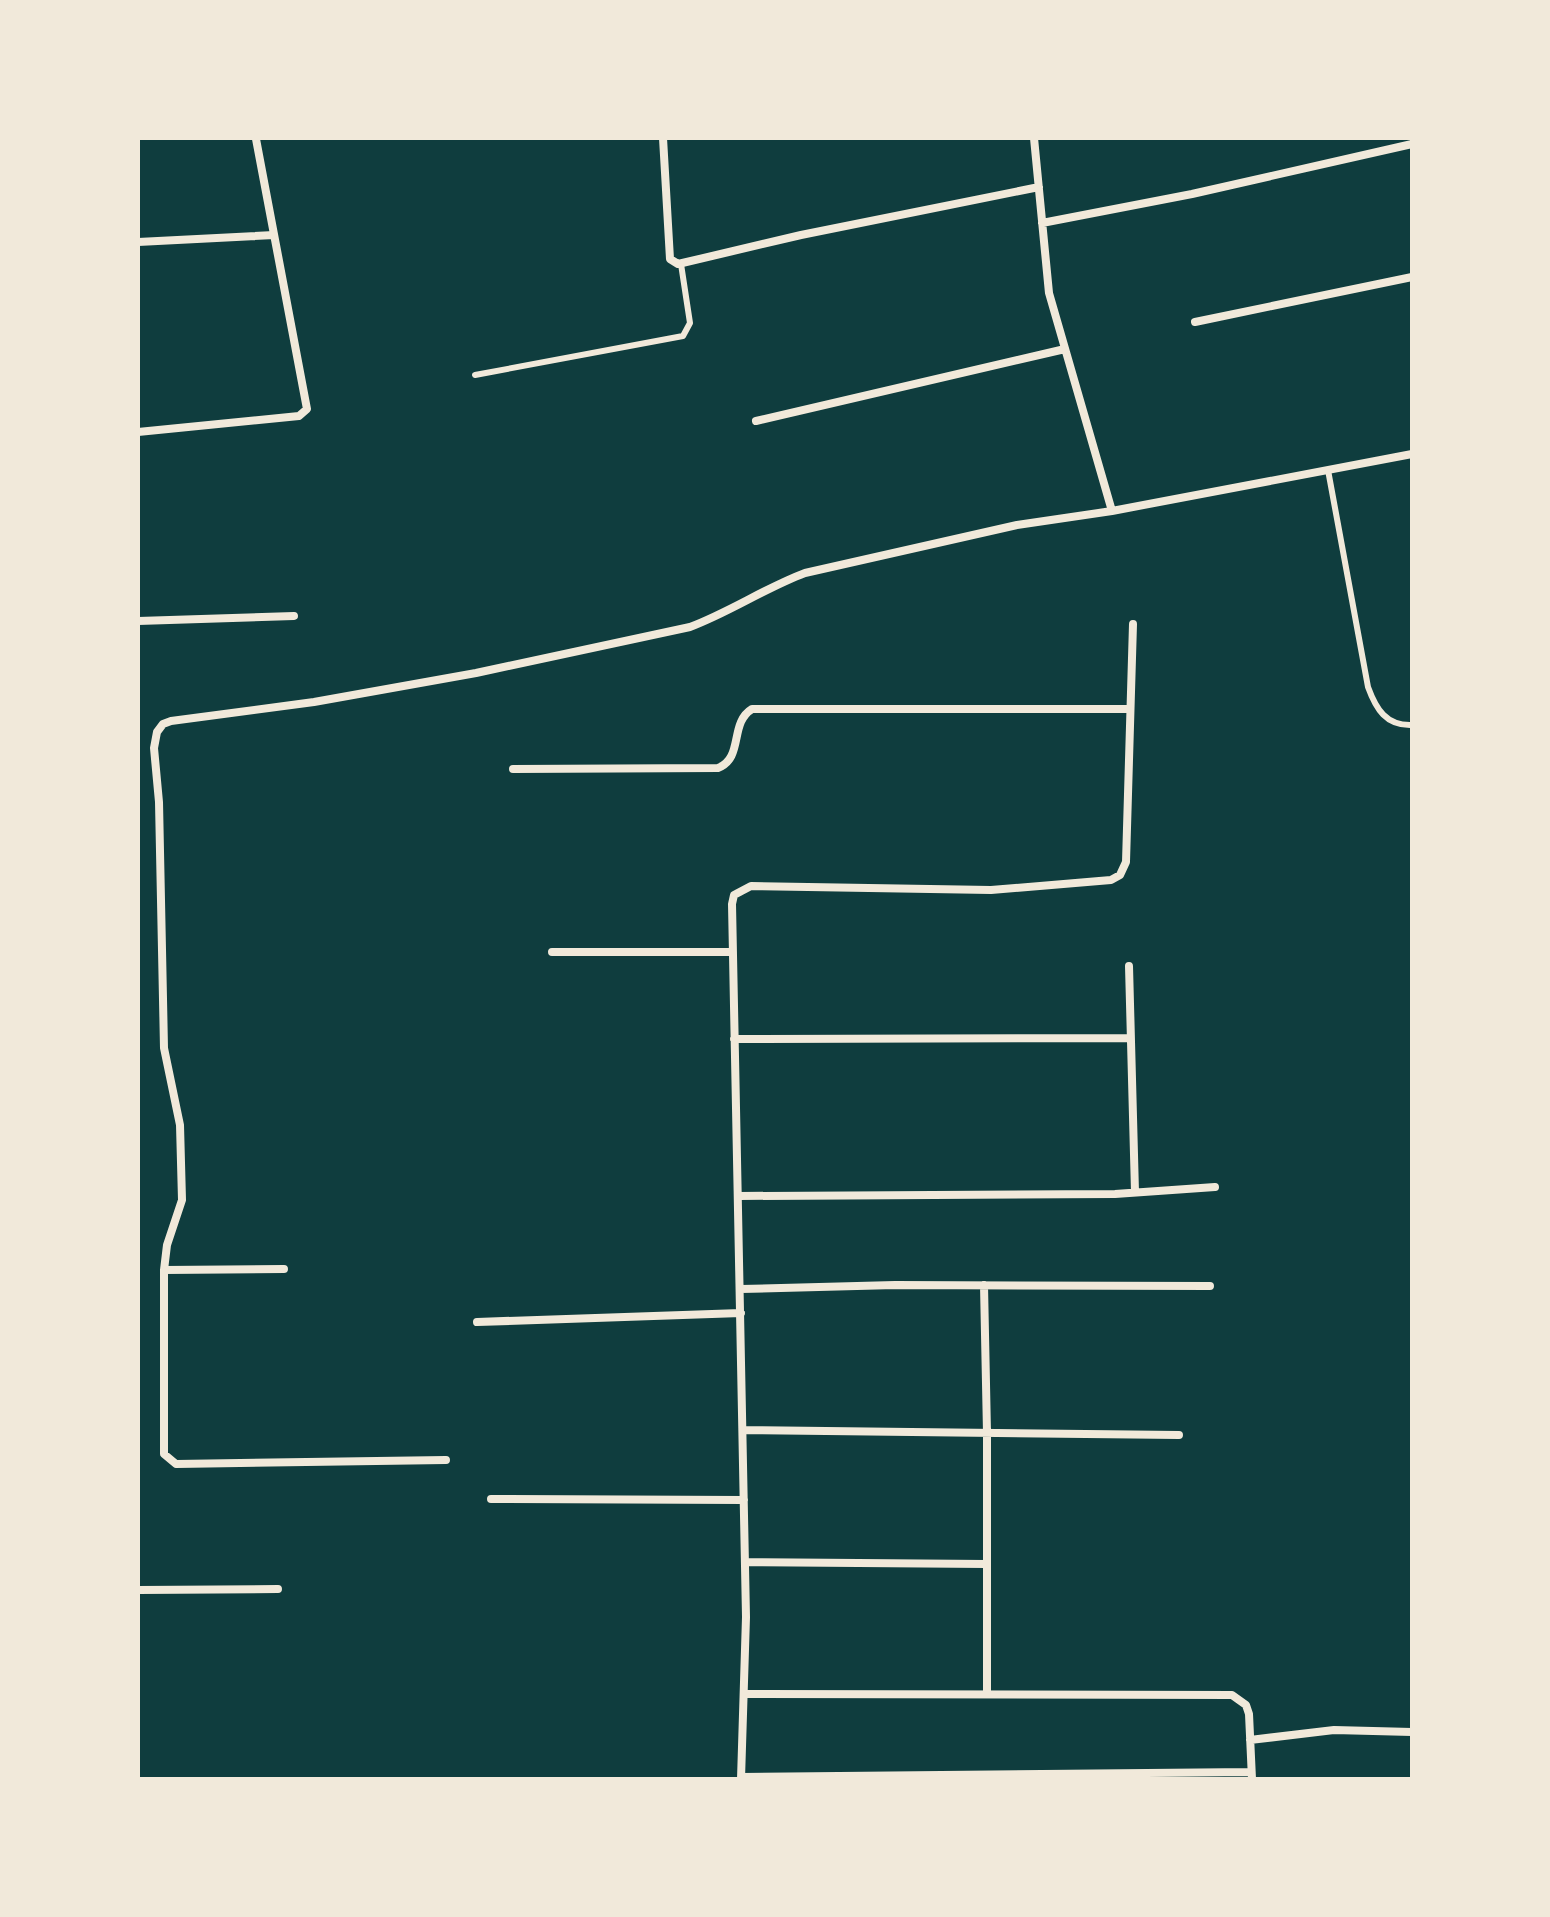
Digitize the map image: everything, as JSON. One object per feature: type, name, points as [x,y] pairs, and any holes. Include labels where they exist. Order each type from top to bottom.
[{"type":"street","points":[[663,138],[670,259],[678,264],[801,235],[1039,187]]},
{"type":"street","points":[[1034,138],[1049,293],[1112,511]]},
{"type":"street","points":[[138,432],[299,416],[307,409],[256,139]]},
{"type":"street","points":[[1042,223],[1192,194],[1412,144]]},
{"type":"street","points":[[138,242],[274,235]]},
{"type":"street","points":[[1195,322],[1412,277]]},
{"type":"street","points":[[756,421],[1065,349]]},
{"type":"street","points":[[446,1460],[176,1464],[168,1460],[162,1446],[164,1270],[167,1245],[182,1200],[180,1125],[164,1048],[159,802],[154,748],[157,732],[163,724],[314,702],[476,673],[690,627],[721,615],[772,585],[805,573],[1017,525],[1112,511],[1412,454]]},
{"type":"street","points":[[138,621],[294,616]]},
{"type":"street","points":[[744,1694],[1232,1695],[1246,1705],[1249,1714],[1251,1776],[741,1778],[745,1562],[734,895],[751,886],[991,890],[1111,880],[1120,875],[1126,862],[1133,624]]},
{"type":"street","points":[[513,769],[718,768],[732,759],[739,724],[744,714],[752,709],[1130,709]]},
{"type":"street","points":[[552,952],[733,952]]},
{"type":"street","points":[[1129,966],[1135,1192]]},
{"type":"street","points":[[734,1039],[1131,1038]]},
{"type":"street","points":[[739,1196],[1135,1192],[1215,1187]]},
{"type":"street","points":[[164,1270],[284,1269]]},
{"type":"street","points":[[741,1289],[984,1285],[1210,1286]]},
{"type":"street","points":[[984,1285],[987,1694]]},
{"type":"street","points":[[477,1322],[741,1313]]},
{"type":"street","points":[[743,1430],[1179,1435]]},
{"type":"street","points":[[491,1499],[744,1500]]},
{"type":"street","points":[[745,1562],[987,1564]]},
{"type":"street","points":[[138,1590],[278,1589]]},
{"type":"street","points":[[1250,1740],[1334,1730],[1412,1732]]},
{"type":"lane","points":[[475,375],[683,336],[690,323],[681,264]]},
{"type":"lane","points":[[1328,470],[1368,687],[1375,707],[1390,721],[1400,726],[1412,725]]}]
